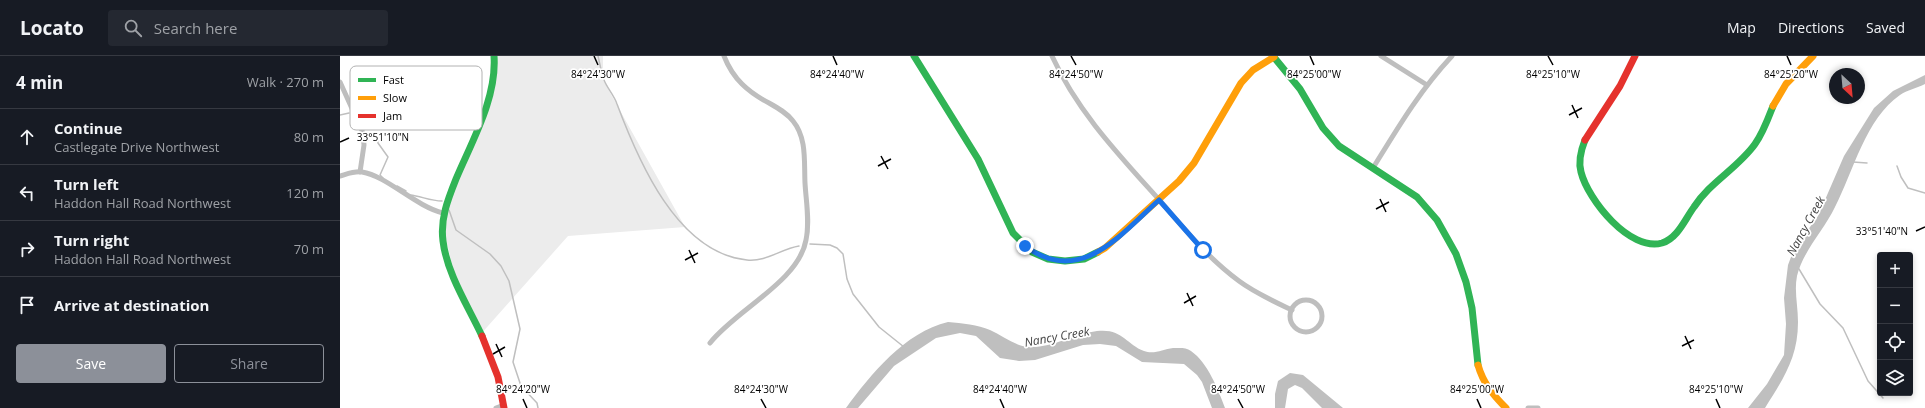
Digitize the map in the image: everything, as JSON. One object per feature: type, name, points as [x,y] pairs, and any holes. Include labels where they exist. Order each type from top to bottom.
[{"type":"street","points":[[482,117],[492,92],[495,69],[494,56]]},
{"type":"street","points":[[710,343],[723,327],[792,270],[804,249],[807,231],[803,147],[799,131],[787,114],[750,92],[741,84],[724,56]]},
{"type":"street","points":[[914,56],[978,159],[1013,233],[1032,252],[1048,259],[1065,262],[1084,259],[1105,248],[1159,200],[1194,163],[1241,83],[1253,70],[1273,56],[1296,84],[1330,136],[1347,152],[1415,195],[1427,206],[1436,219],[1459,262],[1467,282],[1471,304],[1474,352],[1480,373],[1494,397],[1506,408]]},
{"type":"street","points":[[1052,56],[1079,104],[1097,129],[1203,250],[1225,270],[1254,292],[1292,310]]},
{"type":"street","points":[[1381,56],[1427,85]]},
{"type":"street","points":[[1373,168],[1427,85],[1452,56]]},
{"type":"street","points":[[1635,56],[1622,83],[1582,147],[1579,162],[1588,189],[1607,215],[1632,238],[1649,243],[1662,242],[1674,235],[1700,198],[1749,152],[1764,129],[1773,105],[1780,92],[1813,56]]},
{"type":"street","points":[[340,82],[350,104]]},
{"type":"street","points":[[360,172],[364,145],[362,130]]},
{"type":"street","points":[[477,130],[443,213],[442,235],[446,257],[494,367],[504,407],[496,408]]},
{"type":"street","points":[[340,176],[360,172],[380,179],[428,208],[443,213]]},
{"type":"street","points":[[1302,300],[1312,301],[1320,307],[1322,317],[1321,322],[1314,330],[1303,331],[1298,329],[1291,320],[1292,310],[1298,302],[1302,300]]},
{"type":"street","points":[[1528,408],[1538,408]]},
{"type":"shaded area","points":[[491,56],[603,56],[603,80],[685,227],[568,236],[480,335],[457,287],[442,221],[459,171],[479,130],[482,130],[482,124],[490,107]]},
{"type":"shaded area","points":[[1925,75],[1925,84],[1903,93],[1888,105],[1869,131],[1835,207],[1809,249],[1800,267],[1796,287],[1798,316],[1797,335],[1795,347],[1788,368],[1765,408],[1748,408],[1767,384],[1784,355],[1786,324],[1784,298],[1788,265],[1794,249],[1818,216],[1844,156],[1874,108],[1893,91]]},
{"type":"shaded area","points":[[948,322],[970,324],[985,328],[1014,343],[1029,347],[1038,347],[1088,333],[1105,331],[1118,334],[1138,348],[1148,352],[1173,348],[1187,349],[1197,356],[1207,369],[1216,385],[1225,408],[1212,408],[1202,382],[1197,375],[1184,364],[1142,362],[1116,346],[1100,344],[1083,345],[1035,360],[1019,361],[1000,358],[976,336],[960,333],[936,338],[894,366],[858,408],[846,408],[878,368],[903,345],[932,327]]},
{"type":"shaded area","points":[[1290,373],[1303,375],[1343,408],[1322,408],[1302,388],[1295,385],[1288,389],[1285,408],[1275,408],[1275,394],[1278,381]]},
{"type":"waterway","points":[[598,56],[604,80],[616,101],[636,151],[649,176],[664,200],[681,222],[700,241],[722,254],[747,260],[761,259],[799,246]]},
{"type":"waterway","points":[[340,115],[349,113]]},
{"type":"waterway","points":[[376,134],[378,143],[388,157],[380,175],[383,178]]},
{"type":"waterway","points":[[1853,162],[1867,163]]},
{"type":"waterway","points":[[1897,166],[1901,177],[1908,188],[1925,193]]},
{"type":"waterway","points":[[397,186],[406,191]]},
{"type":"waterway","points":[[410,195],[442,201]]},
{"type":"waterway","points":[[449,210],[456,230],[490,254],[501,266],[509,281],[520,329],[513,362],[521,386],[537,403],[538,408]]},
{"type":"waterway","points":[[810,244],[830,245],[837,248],[843,254],[847,279],[853,294],[879,327],[904,347]]},
{"type":"waterway","points":[[1799,269],[1820,304],[1843,328],[1868,381],[1883,398]]},
{"type":"traffic: fast","points":[[482,119],[492,88],[494,56]]},
{"type":"traffic: fast","points":[[914,56],[978,159],[1013,233],[1032,252],[1048,259],[1065,261],[1084,259],[1098,252]]},
{"type":"traffic: fast","points":[[1273,56],[1300,89],[1323,128],[1339,146],[1417,197],[1437,220],[1456,254],[1466,282],[1472,308],[1478,365]]},
{"type":"traffic: fast","points":[[1585,140],[1580,156],[1581,172],[1592,196],[1601,209],[1624,232],[1637,240],[1650,244],[1662,243],[1668,241],[1677,233],[1708,190],[1748,153],[1765,126],[1773,106]]},
{"type":"traffic: fast","points":[[478,130],[450,194],[445,209],[442,233],[445,253],[453,278],[482,336]]},
{"type":"traffic: slow","points":[[1773,106],[1786,84],[1813,56]]},
{"type":"traffic: slow","points":[[1098,252],[1105,248],[1179,181],[1194,163],[1241,83],[1253,70],[1274,57]]},
{"type":"traffic: slow","points":[[1478,365],[1489,388],[1506,408]]},
{"type":"traffic: jam","points":[[1585,140],[1620,86],[1635,56]]},
{"type":"traffic: jam","points":[[482,336],[498,377],[504,408]]},
{"type":"route","points":[[1025,246],[1040,256],[1056,261],[1065,262],[1084,259],[1105,248],[1159,200],[1203,250]]},
{"type":"water label","name":"Nancy Creek","points":[[1806,226]]},
{"type":"water label","name":"Nancy Creek","points":[[1057,337]]}]
